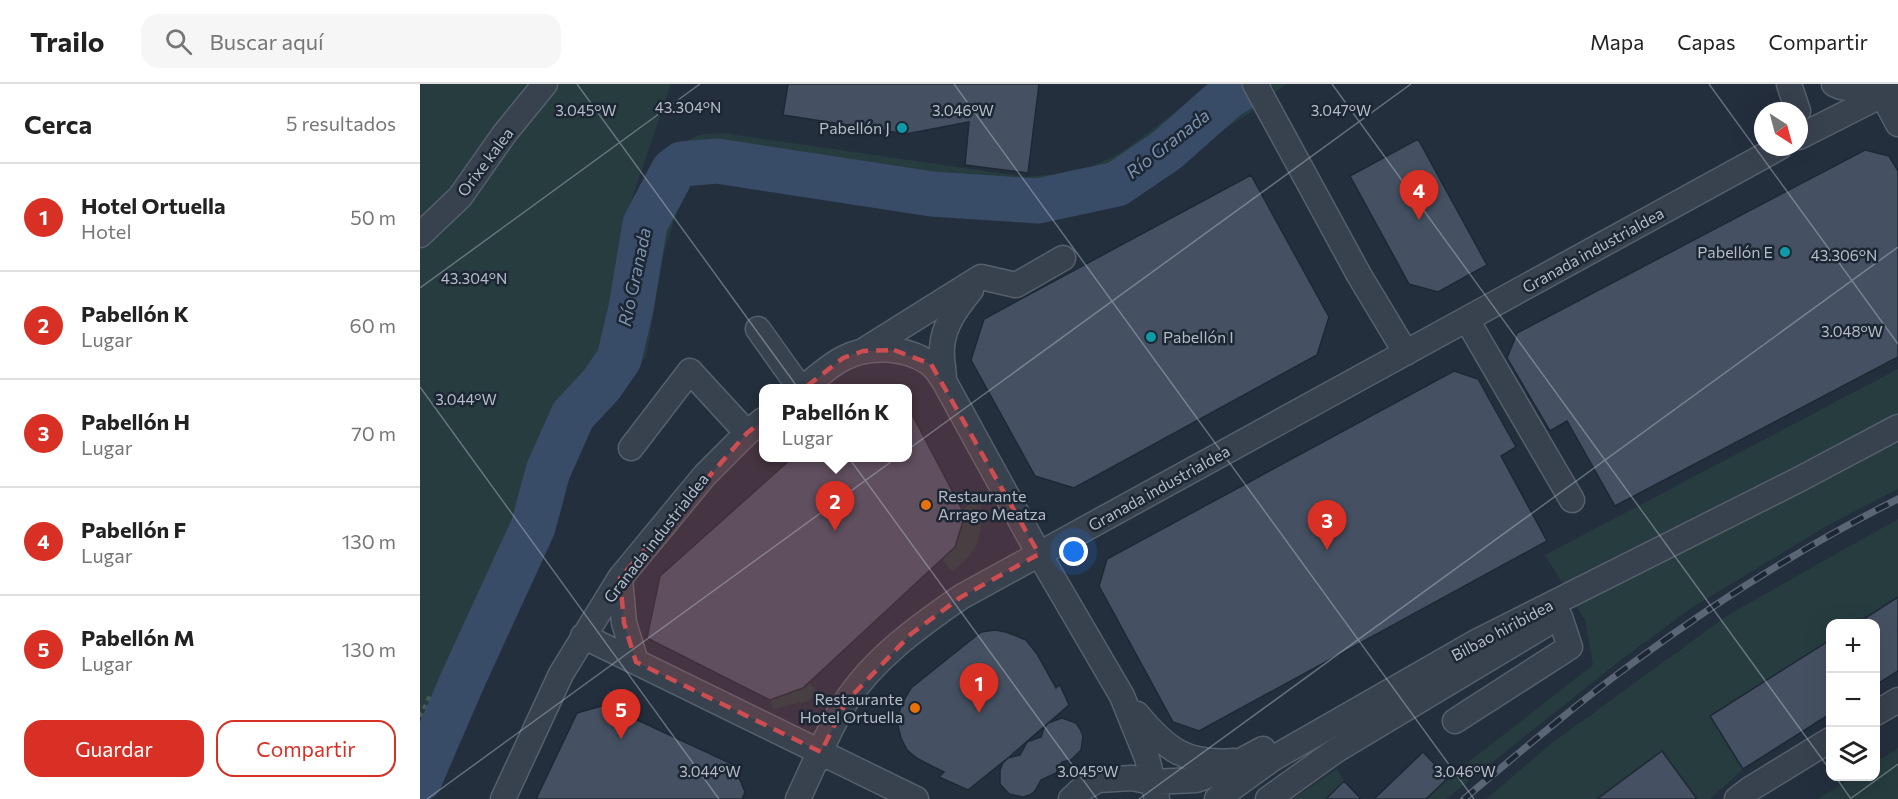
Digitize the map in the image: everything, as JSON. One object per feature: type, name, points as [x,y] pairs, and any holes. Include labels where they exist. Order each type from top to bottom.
[{"type":"street","name":"Orixe kalea","points":[[420,235],[460,196],[544,84]]},
{"type":"street","points":[[1255,84],[1359,275],[1406,353]]},
{"type":"street","points":[[1789,84],[1795,102]]},
{"type":"street","points":[[1834,84],[1841,87],[1890,91]]},
{"type":"street","points":[[1808,120],[1890,91]]},
{"type":"street","points":[[1890,91],[1898,124]]},
{"type":"street","name":"Granada industrialdea","points":[[798,799],[846,702],[873,668],[910,634],[962,597],[1764,156]]},
{"type":"street","points":[[807,384],[843,358],[863,351],[981,277],[1016,285],[1063,258]]},
{"type":"street","points":[[945,381],[942,347],[948,326],[956,310],[981,277]]},
{"type":"street","points":[[1467,320],[1572,500]]},
{"type":"street","points":[[758,329],[798,384]]},
{"type":"street","points":[[863,351],[894,350],[912,354],[931,364],[945,381],[1039,554],[1122,696],[1147,758],[1154,791]]},
{"type":"street","points":[[631,448],[690,371],[755,426]]},
{"type":"street","name":"Granada industrialdea","points":[[503,799],[561,674],[620,578],[705,476],[755,426]]},
{"type":"street","name":"Bilbao hiribidea","points":[[1217,799],[1272,759],[1478,641],[1798,480],[1898,427]]},
{"type":"street","name":"Bilbao hiribidea","points":[[1268,799],[1335,751],[1560,617],[1798,480]]},
{"type":"street","points":[[620,578],[624,623],[636,662]]},
{"type":"street","points":[[1455,722],[1570,647],[1560,617]]},
{"type":"street","points":[[583,636],[916,799]]},
{"type":"street","points":[[1071,799],[1082,789],[1098,780],[1132,778],[1154,791],[1211,776],[1245,760],[1430,651],[1478,641]]},
{"type":"street","points":[[1122,696],[1157,737],[1184,755],[1207,762],[1245,760]]},
{"type":"street","points":[[1880,710],[1898,700]]},
{"type":"street","points":[[1737,799],[1826,742]]},
{"type":"street","points":[[1248,799],[1305,758],[1335,751]]},
{"type":"path","points":[[420,717],[430,694]]},
{"type":"highlighted area","points":[[894,350],[931,364],[1039,554],[961,597],[911,634],[846,702],[821,752],[636,662],[624,623],[620,578],[747,433],[843,358],[863,351]]},
{"type":"green space","points":[[420,84],[671,84],[629,207],[651,176],[670,155],[690,139],[703,134],[723,133],[1026,177],[1056,174],[1093,166],[1122,152],[1166,119],[1221,84],[1286,84],[1250,113],[1180,157],[1132,196],[1049,219],[973,215],[733,174],[706,175],[690,187],[679,205],[664,252],[646,357],[618,390],[582,442],[464,717],[423,799],[420,799],[420,720],[425,708],[420,716]]},
{"type":"green space","points":[[1898,369],[1898,489],[1830,524],[1690,609],[1617,663],[1446,799],[1426,799],[1448,778],[1593,665],[1585,620],[1545,555]]},
{"type":"green space","points":[[980,499],[982,522],[978,540],[968,557],[952,572],[942,559],[955,547],[965,515],[962,509]]},
{"type":"green space","points":[[1898,519],[1898,597],[1862,619],[1826,619],[1826,643],[1710,716],[1743,769],[1710,799],[1697,799],[1662,751],[1597,799],[1486,799],[1552,743],[1728,615]]},
{"type":"green space","points":[[809,682],[819,694],[808,701],[774,709],[770,700]]},
{"type":"green space","points":[[1898,748],[1898,799],[1818,799],[1847,781],[1880,781],[1880,759]]},
{"type":"green space","points":[[1337,769],[1344,781],[1326,799],[1292,799]]},
{"type":"building","name":"Pabellón J","points":[[788,84],[1039,84],[1028,173],[965,165],[969,122],[906,134],[783,115]]},
{"type":"building","points":[[1418,139],[1487,265],[1438,292],[1409,284],[1350,176]]},
{"type":"building","name":"Pabellón E","points":[[1865,150],[1889,156],[1898,171],[1898,357],[1615,506],[1567,421],[1550,431],[1507,358],[1517,333]]},
{"type":"building","name":"Pabellón I","points":[[1251,175],[1329,317],[1317,355],[1074,488],[1035,476],[971,360],[984,319]]},
{"type":"building","points":[[1454,371],[1478,379],[1516,447],[1501,456],[1547,541],[1199,731],[1173,722],[1099,586],[1107,559]]},
{"type":"building","points":[[912,414],[965,515],[955,547],[803,688],[770,700],[647,638],[660,576],[788,462],[912,462]]},
{"type":"building","points":[[1898,597],[1898,671],[1880,682],[1880,619],[1864,619]]},
{"type":"building","points":[[995,630],[1026,640],[1037,654],[1056,688],[1060,685],[1069,705],[968,790],[939,777],[944,772],[918,759],[907,750],[897,722],[901,705],[911,688],[981,632]]},
{"type":"building","points":[[1826,643],[1826,717],[1743,769],[1710,716]]},
{"type":"building","points":[[605,705],[734,765],[745,792],[742,799],[536,799],[577,713]]},
{"type":"building","points":[[1062,718],[1076,723],[1080,729],[1083,736],[1081,750],[1071,760],[1062,762],[1056,773],[1041,780],[1030,795],[1023,797],[1009,794],[1000,784],[1000,770],[1003,763],[1008,758],[1020,755],[1027,742],[1041,737],[1048,723]]},
{"type":"building","points":[[1662,751],[1697,799],[1597,799]]},
{"type":"building","points":[[1423,752],[1448,778],[1426,799],[1374,799]]},
{"type":"building","points":[[1344,781],[1361,799],[1326,799]]},
{"type":"waterway","name":"Río Granada","points":[[420,779],[533,527],[548,471],[573,415],[601,385],[619,359],[631,308],[645,224],[673,171],[682,164],[717,161],[932,194],[1038,201],[1117,184],[1167,150],[1228,96],[1249,84]]},
{"type":"railway","points":[[1464,799],[1590,695],[1697,617],[1796,555],[1898,499]]},
{"type":"place","name":"Pabellón J","points":[[902,128]]},
{"type":"place","name":"Pabellón F","points":[[1419,220]]},
{"type":"place","name":"Pabellón E","points":[[1785,252]]},
{"type":"place","name":"Pabellón I","points":[[1151,337]]},
{"type":"place","name":"Restaurante Arrago Meatza","points":[[926,505]]},
{"type":"place","name":"Pabellón K","points":[[835,531]]},
{"type":"place","name":"Pabellón H","points":[[1327,550]]},
{"type":"place","name":"Restaurante Hotel Ortuella","points":[[915,708]]},
{"type":"place","name":"Hotel Ortuella","points":[[979,713]]},
{"type":"place","name":"Pabellón M","points":[[621,739]]}]
